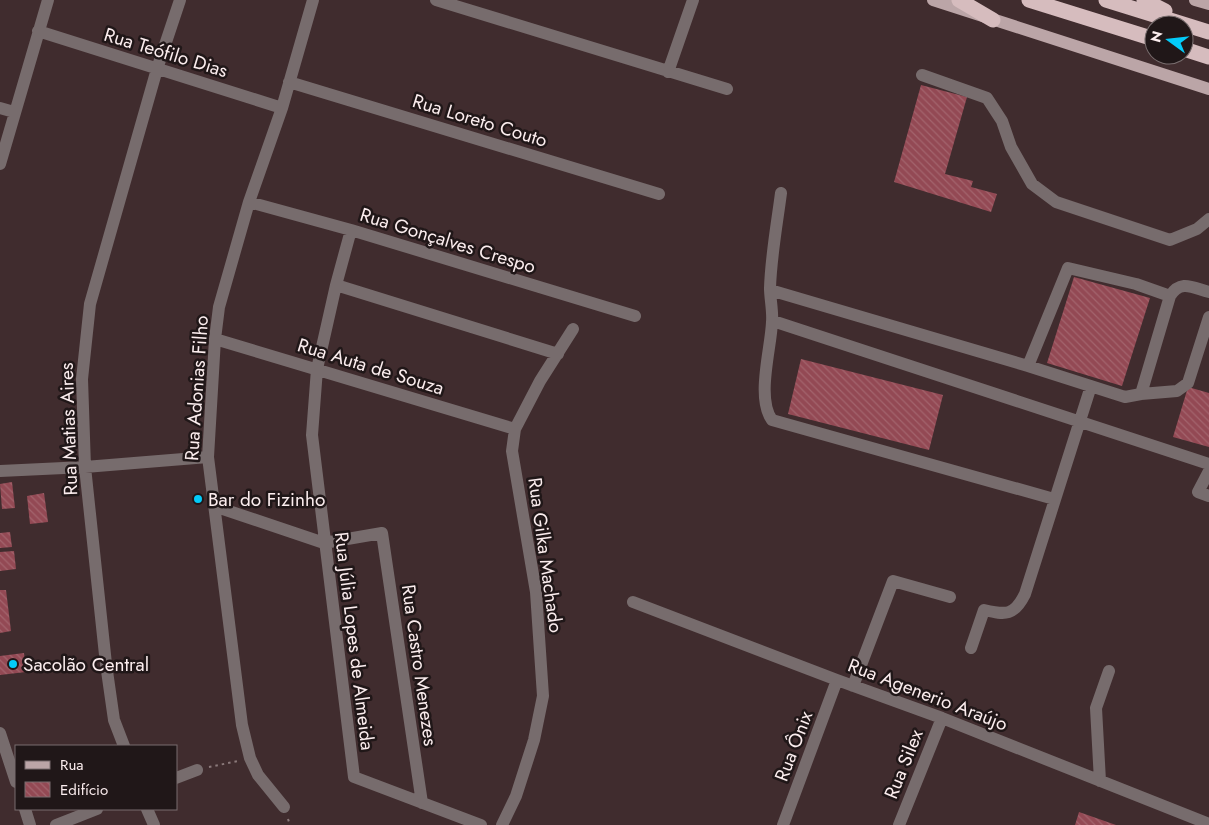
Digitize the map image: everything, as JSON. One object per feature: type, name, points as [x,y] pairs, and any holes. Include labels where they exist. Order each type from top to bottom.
[{"type":"highway","points":[[959,0],[993,20]]},
{"type":"highway","points":[[1030,0],[1144,36]]},
{"type":"highway","points":[[1106,0],[1209,32]]},
{"type":"highway","points":[[1144,0],[1209,32]]},
{"type":"highway","points":[[1194,52],[1209,57]]},
{"type":"main road","points":[[934,0],[1209,89]]},
{"type":"main road","points":[[1195,0],[1209,4]]},
{"type":"street","points":[[0,164],[48,0]]},
{"type":"street","name":"Rua Matias Aires","points":[[124,745],[114,720],[106,664],[85,467],[82,379],[90,304],[157,69],[180,0]]},
{"type":"street","name":"Rua Adonias Filho","points":[[284,807],[258,775],[250,758],[242,725],[208,457],[215,338],[220,307],[249,202],[282,108],[313,0]]},
{"type":"street","points":[[436,0],[728,89]]},
{"type":"street","points":[[668,72],[693,0]]},
{"type":"street","name":"Rua Teófilo Dias","points":[[38,31],[282,108]]},
{"type":"street","points":[[922,76],[987,98],[1002,121],[1011,147],[1032,184],[1056,202],[1170,240],[1198,229],[1209,219]]},
{"type":"street","name":"Rua Loreto Couto","points":[[289,82],[659,194]]},
{"type":"street","points":[[0,108],[14,112]]},
{"type":"street","points":[[781,193],[770,290],[773,321],[764,398],[767,414],[772,420],[1054,499]]},
{"type":"street","name":"Rua Gonçalves Crespo","points":[[249,202],[351,230],[635,316]]},
{"type":"street","name":"Rua Júlia Lopes de Almeida","points":[[351,230],[336,285],[317,369],[312,434],[354,778],[481,825]]},
{"type":"street","points":[[1028,366],[1068,268],[1136,284],[1170,296]]},
{"type":"street","points":[[336,285],[558,354]]},
{"type":"street","points":[[1141,394],[1170,296],[1175,289],[1183,285],[1209,292]]},
{"type":"street","points":[[770,290],[1126,397],[1177,391],[1188,383],[1209,317]]},
{"type":"street","points":[[773,321],[1209,464]]},
{"type":"street","name":"Rua Gilka Machado","points":[[502,825],[516,796],[534,740],[543,696],[536,592],[512,450],[515,429],[540,381],[573,329]]},
{"type":"street","name":"Rua Auta de Souza","points":[[215,338],[515,429]]},
{"type":"street","points":[[971,648],[984,610],[1007,614],[1015,610],[1020,604],[1091,386]]},
{"type":"street","points":[[0,470],[85,467],[208,457]]},
{"type":"street","points":[[1209,472],[1198,492],[1209,496]]},
{"type":"street","points":[[214,506],[324,543]]},
{"type":"street","name":"Rua Castro Menezes","points":[[324,543],[382,533],[422,803]]},
{"type":"street","points":[[853,686],[893,581],[950,597]]},
{"type":"street","name":"Rua Agenerio Araújo","points":[[633,602],[942,718],[1209,824]]},
{"type":"street","points":[[1100,780],[1096,708],[1109,671]]},
{"type":"street","name":"Rua Ônix","points":[[783,825],[838,680]]},
{"type":"street","name":"Rua Silex","points":[[899,825],[942,718]]},
{"type":"street","points":[[0,733],[15,779]]},
{"type":"street","points":[[178,777],[197,770]]},
{"type":"street","points":[[25,810],[30,825]]},
{"type":"street","points":[[56,825],[94,810]]},
{"type":"street","points":[[147,810],[154,825]]},
{"type":"path","points":[[197,770],[250,758]]},
{"type":"building","points":[[921,85],[967,97],[945,174],[973,181],[971,187],[997,194],[991,212],[894,182]]},
{"type":"building","points":[[1074,277],[1150,298],[1122,386],[1047,363]]},
{"type":"building","points":[[801,359],[943,395],[929,450],[788,414]]},
{"type":"building","points":[[1188,387],[1209,393],[1209,447],[1173,437]]},
{"type":"building","points":[[12,482],[15,508],[2,509],[0,484]]},
{"type":"building","points":[[44,493],[48,522],[30,524],[27,496]]},
{"type":"building","points":[[10,532],[12,547],[0,548],[0,533]]},
{"type":"building","points":[[14,551],[16,569],[0,571],[0,552]]},
{"type":"building","points":[[0,590],[6,590],[11,631],[0,633]]},
{"type":"building","name":"Sacolão Central","points":[[24,653],[26,672],[0,675],[0,656]]},
{"type":"building","points":[[1079,812],[1116,825],[1075,825]]},
{"type":"place","name":"Bar do Fizinho","points":[[198,499]]},
{"type":"place","name":"Sacolão Central","points":[[13,664]]}]
